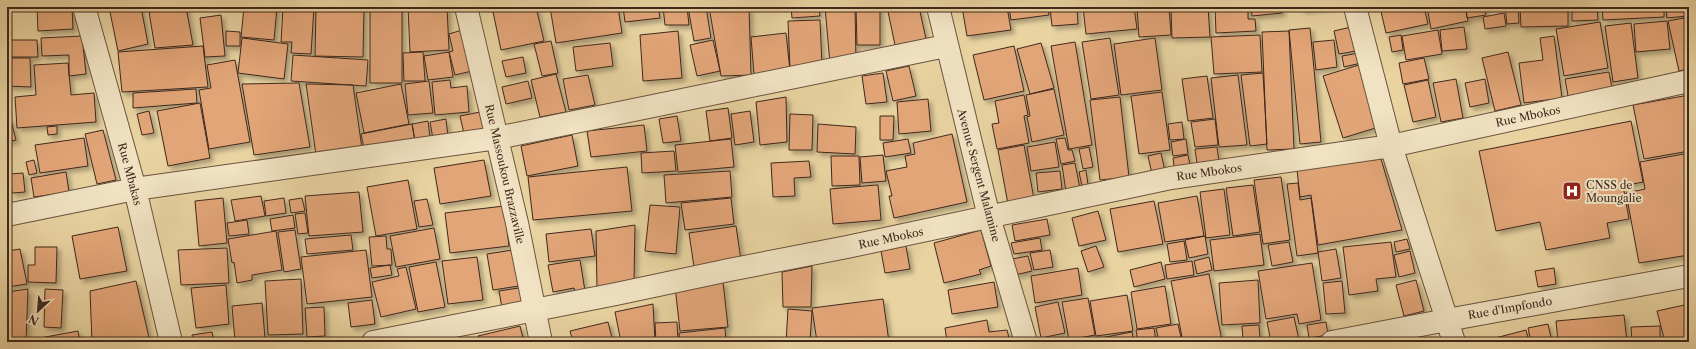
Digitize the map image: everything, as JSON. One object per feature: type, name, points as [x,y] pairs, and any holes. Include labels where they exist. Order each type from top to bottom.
[{"type":"street","name":"Rue Mbakas","points":[[84,7],[135,189],[171,342]]},
{"type":"street","name":"Rue Massoukou Brazzaville","points":[[466,7],[517,222],[541,342]]},
{"type":"street","name":"Avenue Sergent Malamine","points":[[938,7],[946,46],[989,217],[1026,342]]},
{"type":"street","points":[[1355,7],[1391,146],[1454,342]]},
{"type":"street","points":[[7,215],[135,189],[497,138],[946,46]]},
{"type":"street","name":"Rue Mbokos","points":[[373,342],[729,270],[847,248],[1171,178],[1391,146],[1689,81]]},
{"type":"street","name":"Rue d'Impfondo","points":[[1332,342],[1689,276]]},
{"type":"building","points":[[37,7],[72,7],[73,29],[38,31]]},
{"type":"building","points":[[109,7],[141,7],[148,44],[118,51]]},
{"type":"building","points":[[186,7],[193,45],[155,48],[149,12]]},
{"type":"building","points":[[244,7],[277,7],[274,40],[241,37]]},
{"type":"building","points":[[283,7],[314,7],[311,54],[291,53],[292,42],[281,42]]},
{"type":"building","points":[[316,7],[364,7],[363,57],[315,56]]},
{"type":"building","points":[[370,7],[402,7],[402,83],[370,83]]},
{"type":"building","points":[[408,7],[447,7],[449,50],[410,52]]},
{"type":"building","points":[[492,7],[536,7],[544,41],[501,50]]},
{"type":"building","points":[[550,7],[618,7],[622,33],[556,43]]},
{"type":"building","points":[[623,7],[658,7],[660,18],[625,22]]},
{"type":"building","points":[[663,7],[687,7],[689,25],[665,25]]},
{"type":"building","points":[[688,7],[706,7],[711,38],[694,41]]},
{"type":"building","points":[[709,7],[749,7],[751,75],[721,76]]},
{"type":"building","points":[[791,7],[819,7],[820,16],[792,18]]},
{"type":"building","points":[[825,7],[855,7],[856,63],[830,64]]},
{"type":"building","points":[[856,7],[880,7],[880,45],[857,45]]},
{"type":"building","points":[[887,7],[919,7],[926,39],[895,45]]},
{"type":"building","points":[[962,7],[1007,7],[1011,30],[967,36]]},
{"type":"building","points":[[1009,7],[1048,7],[1049,15],[1011,20]]},
{"type":"building","points":[[1050,7],[1077,7],[1078,24],[1052,26]]},
{"type":"building","points":[[1083,7],[1134,7],[1137,29],[1086,34]]},
{"type":"building","points":[[1137,7],[1169,7],[1171,35],[1139,37]]},
{"type":"building","points":[[1171,7],[1208,7],[1210,37],[1172,38]]},
{"type":"building","points":[[1215,7],[1248,7],[1248,19],[1255,19],[1256,31],[1216,33]]},
{"type":"building","points":[[1251,7],[1281,7],[1282,13],[1252,16]]},
{"type":"building","points":[[1301,7],[1327,7],[1302,10]]},
{"type":"building","points":[[1380,7],[1424,7],[1428,24],[1386,33]]},
{"type":"building","points":[[1427,7],[1465,7],[1468,21],[1431,29]]},
{"type":"building","points":[[1466,7],[1484,7],[1486,15],[1467,18]]},
{"type":"building","points":[[1505,7],[1518,7],[1519,23],[1507,24]]},
{"type":"building","points":[[1520,7],[1568,7],[1568,26],[1521,27]]},
{"type":"building","points":[[1572,7],[1597,7],[1598,20],[1572,21]]},
{"type":"building","points":[[1602,7],[1664,7],[1664,17],[1603,20]]},
{"type":"building","points":[[1666,7],[1684,7],[1687,16],[1667,18]]},
{"type":"building","points":[[1504,13],[1506,26],[1485,29],[1483,17]]},
{"type":"building","points":[[221,15],[225,56],[205,57],[200,18]]},
{"type":"building","points":[[1689,17],[1689,69],[1679,71],[1668,21]]},
{"type":"building","points":[[820,20],[822,66],[790,68],[788,21]]},
{"type":"building","points":[[1667,21],[1670,49],[1636,52],[1634,24]]},
{"type":"building","points":[[1600,22],[1608,68],[1564,76],[1556,29]]},
{"type":"building","points":[[1631,23],[1638,78],[1613,82],[1605,26]]},
{"type":"building","points":[[1351,27],[1356,51],[1339,54],[1334,31]]},
{"type":"building","points":[[1464,27],[1467,49],[1442,51],[1440,30]]},
{"type":"building","points":[[1310,28],[1321,142],[1300,144],[1289,30]]},
{"type":"building","points":[[462,30],[472,71],[455,75],[449,52],[453,51],[449,34]]},
{"type":"building","points":[[1438,30],[1442,54],[1406,60],[1402,36]]},
{"type":"building","points":[[226,31],[240,32],[240,46],[226,46]]},
{"type":"building","points":[[678,31],[682,78],[643,81],[640,35]]},
{"type":"building","points":[[1289,31],[1294,149],[1267,150],[1262,32]]},
{"type":"building","points":[[786,33],[790,71],[754,74],[751,37]]},
{"type":"building","points":[[1260,35],[1262,72],[1214,74],[1211,37]]},
{"type":"building","points":[[1401,35],[1403,50],[1392,52],[1389,37]]},
{"type":"building","points":[[82,36],[86,74],[69,76],[69,55],[42,56],[41,38]]},
{"type":"building","points":[[1554,36],[1562,98],[1524,103],[1519,63],[1543,60],[1540,38]]},
{"type":"building","points":[[242,38],[288,44],[284,79],[238,73]]},
{"type":"building","points":[[1110,38],[1119,95],[1091,99],[1082,42]]},
{"type":"building","points":[[1155,38],[1162,90],[1121,95],[1114,44]]},
{"type":"building","points":[[7,40],[37,40],[38,57],[7,57]]},
{"type":"building","points":[[713,40],[720,71],[697,76],[690,45]]},
{"type":"building","points":[[1334,40],[1337,67],[1316,70],[1313,42]]},
{"type":"building","points":[[551,41],[558,73],[542,76],[534,44]]},
{"type":"building","points":[[1075,42],[1092,145],[1069,149],[1051,46]]},
{"type":"building","points":[[610,43],[613,66],[576,71],[573,47]]},
{"type":"building","points":[[1041,43],[1054,88],[1030,94],[1017,49]]},
{"type":"building","points":[[203,46],[208,87],[122,92],[118,52]]},
{"type":"building","points":[[1014,46],[1024,91],[984,100],[973,55]]},
{"type":"building","points":[[423,52],[425,81],[404,81],[403,53]]},
{"type":"building","points":[[449,52],[453,77],[428,80],[424,56]]},
{"type":"building","points":[[1508,52],[1521,105],[1495,111],[1482,58]]},
{"type":"building","points":[[1359,53],[1361,63],[1344,67],[1342,56]]},
{"type":"building","points":[[293,55],[368,60],[366,86],[291,81]]},
{"type":"building","points":[[523,57],[526,73],[506,77],[502,61]]},
{"type":"building","points":[[7,58],[30,58],[31,87],[7,86]]},
{"type":"building","points":[[1424,58],[1429,79],[1403,84],[1399,63]]},
{"type":"building","points":[[235,60],[250,142],[209,149],[199,90],[211,88],[207,65]]},
{"type":"building","points":[[68,63],[71,95],[94,93],[96,122],[17,128],[15,97],[36,95],[34,65]]},
{"type":"building","points":[[1362,64],[1382,126],[1343,138],[1323,76]]},
{"type":"building","points":[[909,66],[916,96],[893,101],[886,71]]},
{"type":"building","points":[[1609,72],[1612,88],[1568,96],[1565,79]]},
{"type":"building","points":[[883,73],[887,102],[866,104],[862,76]]},
{"type":"building","points":[[1263,73],[1267,144],[1250,146],[1241,75]]},
{"type":"building","points":[[556,74],[566,112],[540,117],[531,80]]},
{"type":"building","points":[[588,75],[595,105],[569,110],[563,79]]},
{"type":"building","points":[[1238,75],[1247,145],[1219,147],[1211,78]]},
{"type":"building","points":[[1207,76],[1213,118],[1188,121],[1182,79]]},
{"type":"building","points":[[1456,79],[1463,118],[1441,122],[1433,83]]},
{"type":"building","points":[[1485,79],[1489,103],[1470,107],[1465,83]]},
{"type":"building","points":[[450,80],[451,88],[467,86],[469,112],[435,115],[432,82]]},
{"type":"building","points":[[1428,80],[1436,117],[1413,122],[1404,85]]},
{"type":"building","points":[[429,81],[433,113],[408,115],[405,84]]},
{"type":"building","points":[[528,81],[532,98],[506,104],[502,87]]},
{"type":"building","points":[[299,83],[310,147],[254,155],[242,84]]},
{"type":"building","points":[[306,84],[353,85],[362,149],[316,155]]},
{"type":"building","points":[[401,84],[409,124],[364,133],[356,93]]},
{"type":"building","points":[[196,89],[197,103],[133,108],[133,93]]},
{"type":"building","points":[[1054,89],[1064,135],[1032,142],[1027,117],[1030,116],[1026,95]]},
{"type":"building","points":[[1162,92],[1170,150],[1139,154],[1131,96]]},
{"type":"building","points":[[1024,95],[1028,115],[1024,116],[1029,143],[997,149],[992,124],[999,123],[995,101]]},
{"type":"building","points":[[1689,95],[1689,151],[1644,159],[1633,105]]},
{"type":"building","points":[[786,97],[787,142],[760,145],[756,102]]},
{"type":"building","points":[[1120,97],[1129,177],[1100,180],[1090,100]]},
{"type":"building","points":[[928,99],[931,131],[899,134],[897,102]]},
{"type":"building","points":[[200,103],[210,158],[168,166],[157,111]]},
{"type":"building","points":[[728,108],[732,138],[710,141],[706,111]]},
{"type":"building","points":[[149,111],[154,133],[142,135],[137,114]]},
{"type":"building","points":[[750,111],[754,142],[735,145],[731,114]]},
{"type":"building","points":[[480,112],[484,130],[464,134],[460,116]]},
{"type":"building","points":[[790,114],[813,115],[812,150],[789,150]]},
{"type":"building","points":[[677,116],[681,141],[663,143],[659,119]]},
{"type":"building","points":[[880,116],[894,116],[893,140],[880,140]]},
{"type":"building","points":[[10,117],[16,140],[7,142],[7,118]]},
{"type":"building","points":[[446,119],[448,137],[433,139],[430,122]]},
{"type":"building","points":[[1215,119],[1218,145],[1195,147],[1191,122]]},
{"type":"building","points":[[428,121],[430,138],[415,141],[412,124]]},
{"type":"building","points":[[1631,121],[1643,182],[1623,186],[1629,219],[1607,223],[1610,238],[1546,250],[1540,222],[1496,231],[1479,151]]},
{"type":"building","points":[[1182,122],[1184,139],[1170,140],[1168,124]]},
{"type":"building","points":[[412,124],[415,141],[365,152],[361,134]]},
{"type":"building","points":[[818,124],[856,127],[855,154],[817,152]]},
{"type":"building","points":[[644,125],[647,151],[591,157],[587,131]]},
{"type":"building","points":[[57,126],[57,134],[48,135],[47,127]]},
{"type":"building","points":[[103,130],[116,180],[97,184],[85,134]]},
{"type":"building","points":[[952,134],[967,202],[894,218],[889,196],[892,196],[886,171],[907,167],[905,156],[915,154],[913,143]]},
{"type":"building","points":[[572,135],[578,166],[527,176],[521,146]]},
{"type":"building","points":[[84,138],[88,166],[40,173],[35,145]]},
{"type":"building","points":[[1065,138],[1068,150],[1072,150],[1075,161],[1061,164],[1056,139]]},
{"type":"building","points":[[731,139],[734,167],[678,172],[675,145]]},
{"type":"building","points":[[908,139],[911,153],[885,157],[883,143]]},
{"type":"building","points":[[1186,139],[1188,154],[1173,156],[1171,142]]},
{"type":"building","points":[[1055,142],[1059,167],[1031,171],[1027,147]]},
{"type":"building","points":[[1024,145],[1034,199],[1008,204],[998,150]]},
{"type":"building","points":[[1089,147],[1093,167],[1083,169],[1079,149]]},
{"type":"building","points":[[1217,147],[1219,162],[1197,164],[1195,149]]},
{"type":"building","points":[[674,151],[676,171],[642,173],[641,153]]},
{"type":"building","points":[[1161,153],[1165,171],[1152,174],[1148,156]]},
{"type":"building","points":[[1689,153],[1689,255],[1639,263],[1626,193],[1645,189],[1640,162]]},
{"type":"building","points":[[883,155],[886,181],[862,183],[860,157]]},
{"type":"building","points":[[1188,155],[1191,170],[1175,173],[1173,158]]},
{"type":"building","points":[[831,156],[859,156],[860,185],[832,186]]},
{"type":"building","points":[[1381,159],[1402,230],[1318,245],[1311,195],[1300,197],[1297,170]]},
{"type":"building","points":[[34,160],[37,173],[29,175],[26,162]]},
{"type":"building","points":[[484,160],[491,196],[440,204],[434,168]]},
{"type":"building","points":[[809,161],[811,177],[794,178],[795,196],[773,197],[771,163]]},
{"type":"building","points":[[1075,163],[1080,189],[1066,192],[1062,165]]},
{"type":"building","points":[[627,167],[632,211],[533,220],[528,177]]},
{"type":"building","points":[[1086,170],[1088,185],[1082,186],[1079,172]]},
{"type":"building","points":[[730,171],[732,197],[666,203],[664,175]]},
{"type":"building","points":[[1060,171],[1062,189],[1038,192],[1036,173]]},
{"type":"building","points":[[66,172],[69,192],[34,197],[31,178]]},
{"type":"building","points":[[23,173],[25,192],[12,193],[10,174]]},
{"type":"building","points":[[1281,177],[1290,240],[1263,244],[1254,180]]},
{"type":"building","points":[[408,180],[417,229],[376,236],[367,187]]},
{"type":"building","points":[[1298,183],[1300,200],[1311,198],[1318,253],[1297,256],[1287,184]]},
{"type":"building","points":[[878,185],[881,220],[833,224],[830,189]]},
{"type":"building","points":[[1253,185],[1260,232],[1233,236],[1226,188]]},
{"type":"building","points":[[1224,189],[1230,235],[1206,238],[1200,192]]},
{"type":"building","points":[[359,192],[363,232],[309,236],[305,196]]},
{"type":"building","points":[[261,196],[265,216],[235,221],[231,200]]},
{"type":"building","points":[[1197,196],[1204,236],[1165,242],[1158,203]]},
{"type":"building","points":[[223,198],[227,243],[199,246],[195,201]]},
{"type":"building","points":[[284,198],[286,213],[266,216],[264,201]]},
{"type":"building","points":[[302,198],[305,211],[291,213],[289,200]]},
{"type":"building","points":[[731,198],[734,224],[685,230],[681,203]]},
{"type":"building","points":[[427,199],[433,225],[419,227],[414,201]]},
{"type":"building","points":[[1154,201],[1163,244],[1118,252],[1110,209]]},
{"type":"building","points":[[650,205],[680,207],[676,254],[645,251]]},
{"type":"building","points":[[504,206],[509,246],[450,253],[445,213]]},
{"type":"building","points":[[1098,211],[1106,240],[1079,246],[1072,218]]},
{"type":"building","points":[[305,213],[308,233],[298,234],[295,214]]},
{"type":"building","points":[[293,215],[295,228],[272,231],[270,219]]},
{"type":"building","points":[[1047,219],[1050,235],[1015,241],[1012,225]]},
{"type":"building","points":[[247,220],[249,234],[229,236],[227,223]]},
{"type":"building","points":[[635,225],[634,281],[597,288],[596,231]]},
{"type":"building","points":[[736,226],[741,260],[694,267],[689,233]]},
{"type":"building","points":[[118,227],[127,271],[80,279],[72,236]]},
{"type":"building","points":[[434,228],[440,259],[396,267],[390,236]]},
{"type":"building","points":[[591,229],[595,256],[549,262],[546,234]]},
{"type":"building","points":[[295,230],[301,269],[284,272],[278,232]]},
{"type":"building","points":[[981,230],[991,266],[979,270],[981,274],[944,283],[934,243]]},
{"type":"building","points":[[276,231],[282,270],[252,275],[252,280],[237,283],[234,262],[232,263],[228,239]]},
{"type":"building","points":[[1260,234],[1264,265],[1214,271],[1210,240]]},
{"type":"building","points":[[351,235],[353,250],[307,254],[305,239]]},
{"type":"building","points":[[386,236],[387,249],[391,249],[392,265],[372,266],[369,237]]},
{"type":"building","points":[[1205,236],[1208,254],[1189,258],[1185,240]]},
{"type":"building","points":[[1040,238],[1042,250],[1014,254],[1011,243]]},
{"type":"building","points":[[1407,239],[1410,249],[1396,252],[1394,242]]},
{"type":"building","points":[[1184,241],[1187,260],[1170,262],[1167,244]]},
{"type":"building","points":[[1289,242],[1293,262],[1272,266],[1268,245]]},
{"type":"building","points":[[1391,242],[1396,277],[1376,279],[1378,291],[1349,295],[1343,247]]},
{"type":"building","points":[[906,246],[910,269],[885,273],[881,251]]},
{"type":"building","points":[[1096,246],[1104,267],[1088,272],[1081,251]]},
{"type":"building","points":[[35,247],[57,247],[56,283],[28,282],[28,265],[35,265]]},
{"type":"building","points":[[227,248],[229,283],[181,285],[178,250]]},
{"type":"building","points":[[20,249],[27,284],[7,287],[7,251]]},
{"type":"building","points":[[519,249],[525,285],[493,290],[487,254]]},
{"type":"building","points":[[1336,249],[1341,278],[1322,281],[1318,252]]},
{"type":"building","points":[[366,250],[372,297],[307,304],[301,257]]},
{"type":"building","points":[[1050,250],[1053,267],[1034,270],[1030,253]]},
{"type":"building","points":[[1410,251],[1415,273],[1399,277],[1394,255]]},
{"type":"building","points":[[1028,256],[1032,271],[1015,275],[1012,259]]},
{"type":"building","points":[[477,257],[483,300],[448,304],[442,261]]},
{"type":"building","points":[[1209,257],[1212,270],[1197,274],[1194,261]]},
{"type":"building","points":[[580,260],[585,291],[575,292],[574,288],[553,292],[548,265]]},
{"type":"building","points":[[1192,261],[1194,275],[1167,279],[1165,265]]},
{"type":"building","points":[[436,262],[445,307],[418,312],[409,267]]},
{"type":"building","points":[[1161,262],[1165,279],[1134,287],[1130,270]]},
{"type":"building","points":[[1312,263],[1321,320],[1299,324],[1297,314],[1266,319],[1258,271]]},
{"type":"building","points":[[390,265],[392,275],[372,278],[370,268]]},
{"type":"building","points":[[812,266],[811,307],[783,307],[782,272]]},
{"type":"building","points":[[406,267],[416,309],[381,317],[372,282],[399,276],[397,269]]},
{"type":"building","points":[[1078,268],[1082,295],[1035,303],[1031,276]]},
{"type":"building","points":[[1554,268],[1556,284],[1538,287],[1535,271]]},
{"type":"building","points":[[1209,274],[1222,341],[1183,342],[1171,281]]},
{"type":"building","points":[[301,279],[303,334],[268,335],[265,281]]},
{"type":"building","points":[[1258,280],[1260,323],[1222,325],[1219,283]]},
{"type":"building","points":[[1416,280],[1424,311],[1404,316],[1396,285]]},
{"type":"building","points":[[136,281],[150,342],[92,342],[90,291]]},
{"type":"building","points":[[1342,281],[1345,313],[1326,314],[1323,283]]},
{"type":"building","points":[[723,282],[728,327],[680,331],[675,286]]},
{"type":"building","points":[[994,282],[998,307],[952,314],[948,290]]},
{"type":"building","points":[[226,285],[229,324],[196,328],[191,288]]},
{"type":"building","points":[[1165,286],[1171,324],[1137,329],[1131,292]]},
{"type":"building","points":[[525,287],[528,304],[502,308],[499,291]]},
{"type":"building","points":[[28,289],[26,342],[7,342],[7,292]]},
{"type":"building","points":[[45,289],[63,290],[61,328],[44,327]]},
{"type":"building","points":[[1127,295],[1133,331],[1096,336],[1090,301]]},
{"type":"building","points":[[1088,298],[1095,335],[1069,340],[1062,302]]},
{"type":"building","points":[[883,299],[889,342],[817,342],[812,308]]},
{"type":"building","points":[[372,300],[375,324],[351,327],[348,303]]},
{"type":"building","points":[[1058,302],[1065,333],[1041,338],[1035,307]]},
{"type":"building","points":[[262,303],[265,338],[235,341],[232,306]]},
{"type":"building","points":[[653,304],[655,342],[621,342],[615,312]]},
{"type":"building","points":[[1689,304],[1689,342],[1665,342],[1657,311]]},
{"type":"building","points":[[324,307],[325,336],[307,337],[305,308]]},
{"type":"building","points":[[788,309],[812,311],[810,342],[786,342]]},
{"type":"building","points":[[1624,315],[1627,342],[1558,342],[1556,321]]},
{"type":"building","points":[[1294,317],[1299,340],[1271,342],[1267,322]]},
{"type":"building","points":[[987,320],[989,332],[1007,330],[1010,342],[942,342],[947,341],[945,328]]},
{"type":"building","points":[[608,322],[613,342],[573,342],[570,331]]},
{"type":"building","points":[[677,322],[678,342],[656,342],[655,323]]},
{"type":"building","points":[[1326,322],[1328,335],[1309,338],[1307,325]]},
{"type":"building","points":[[1178,324],[1182,342],[1159,342],[1156,328]]},
{"type":"building","points":[[1548,324],[1552,342],[1531,342],[1528,328]]},
{"type":"building","points":[[1259,325],[1260,338],[1243,340],[1242,326]]},
{"type":"building","points":[[520,326],[524,342],[479,342],[478,336]]},
{"type":"building","points":[[1660,326],[1660,342],[1632,342],[1631,327]]},
{"type":"building","points":[[725,328],[726,342],[680,342],[679,333]]},
{"type":"building","points":[[1154,328],[1156,342],[1138,342],[1136,330]]},
{"type":"building","points":[[1526,330],[1529,342],[1480,342]]},
{"type":"building","points":[[78,331],[80,342],[40,342],[40,338]]},
{"type":"building","points":[[212,332],[214,342],[193,342],[192,335]]},
{"type":"building","points":[[1132,332],[1134,342],[1101,342],[1101,338]]},
{"type":"building","points":[[1089,337],[1090,342],[1064,342]]},
{"type":"place","name":"CNSS de Moungalie","points":[[1572,191]]}]
